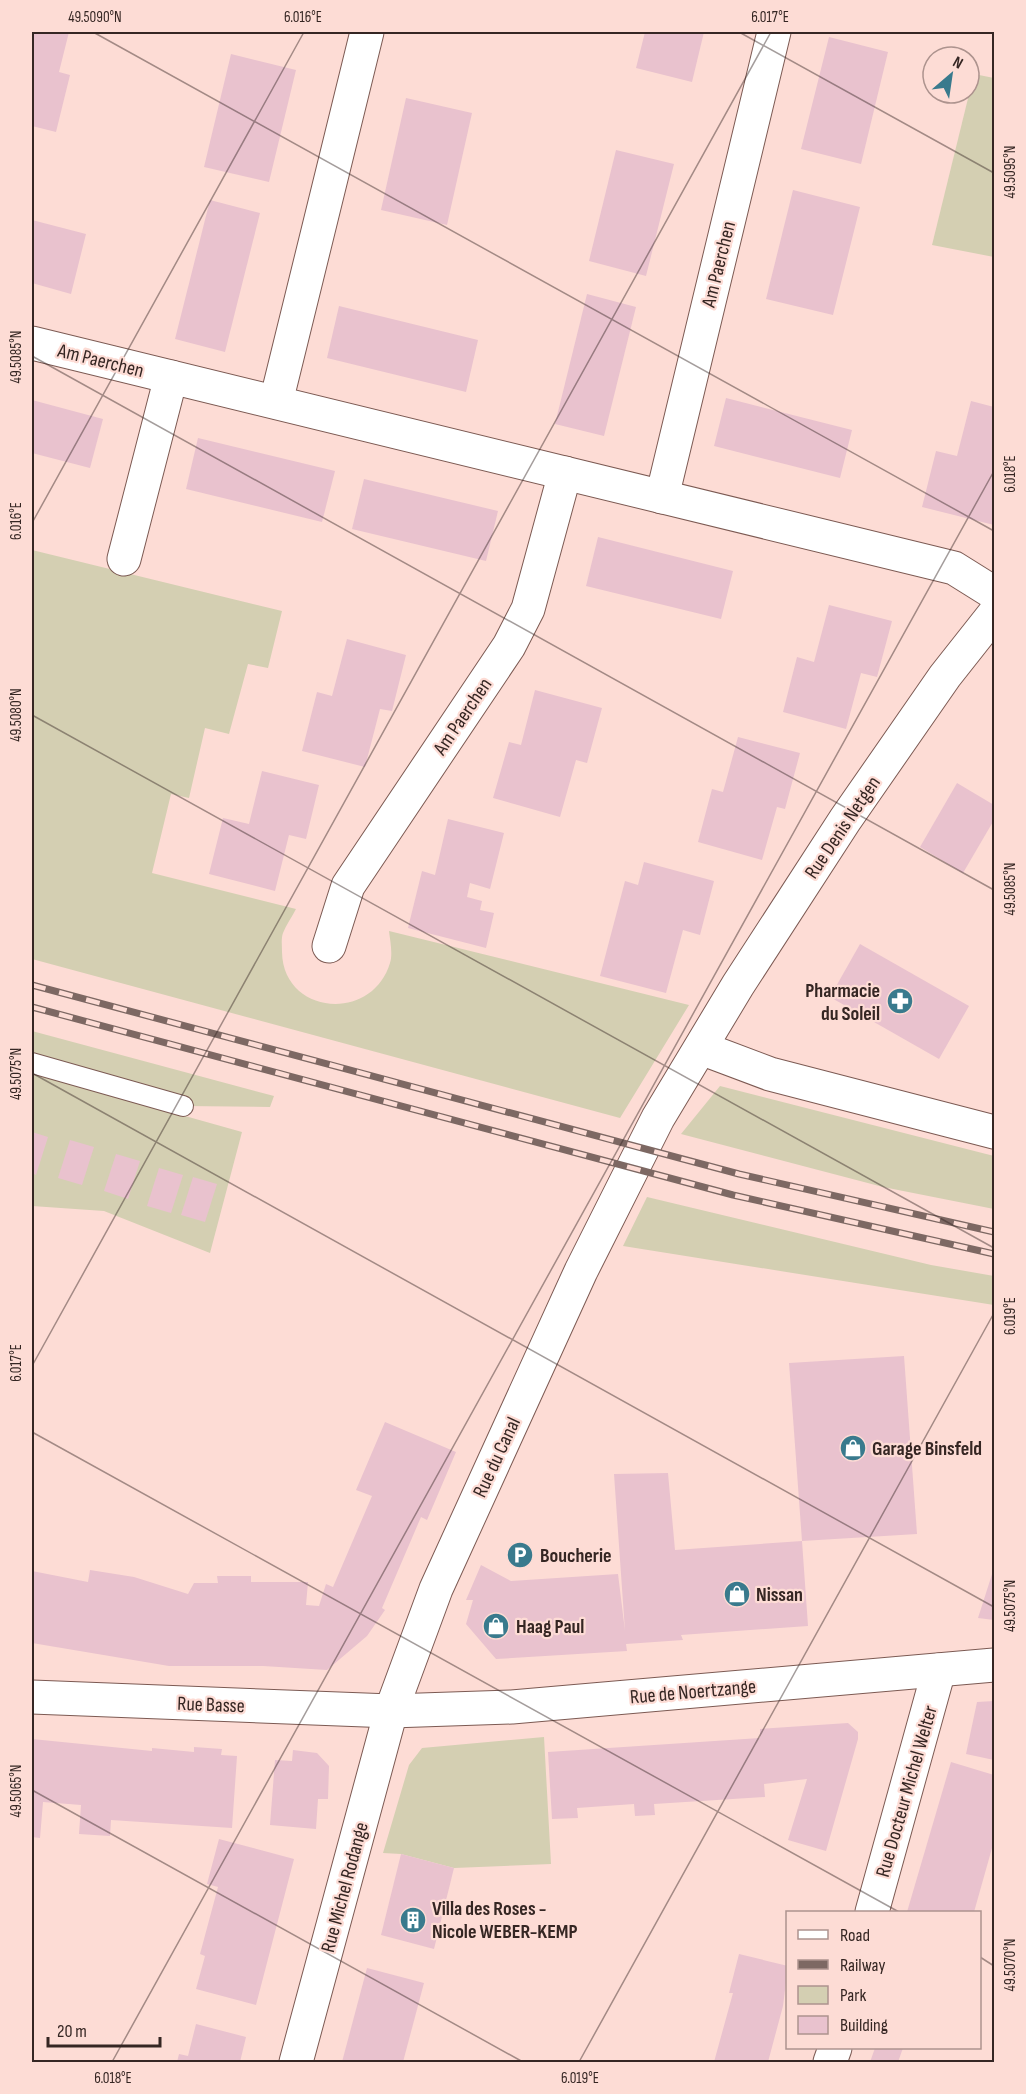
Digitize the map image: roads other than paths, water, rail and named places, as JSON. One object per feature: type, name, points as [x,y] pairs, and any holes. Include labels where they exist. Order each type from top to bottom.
[{"type":"street","points":[[276,402],[368,32]]},
{"type":"street","name":"Am Paerchen","points":[[662,497],[774,32]]},
{"type":"street","name":"Am Paerchen","points":[[32,343],[954,568],[994,593]]},
{"type":"street","name":"Am Paerchen","points":[[124,560],[171,377]]},
{"type":"street","name":"Am Paerchen","points":[[329,945],[348,886],[509,646],[528,609],[565,473]]},
{"type":"street","name":"Rue Denis Netgen","points":[[612,1209],[658,1118],[845,820],[945,676],[994,614]]},
{"type":"street","points":[[701,1048],[770,1074],[994,1132]]},
{"type":"street","name":"Rue du Canal","points":[[391,1711],[436,1589],[581,1271],[612,1209]]},
{"type":"street","name":"Rue de Noertzange","points":[[391,1711],[512,1707],[994,1665]]},
{"type":"street","name":"Rue Docteur Michel Welter","points":[[872,1911],[939,1670]]},
{"type":"street","name":"Rue Basse","points":[[32,1697],[391,1711]]},
{"type":"street","name":"Rue Michel Rodange","points":[[296,2062],[391,1711]]},
{"type":"lane","points":[[32,1063],[183,1106]]},
{"type":"railway","points":[[32,985],[739,1174],[994,1232]]},
{"type":"railway","points":[[32,1007],[733,1195],[994,1254]]},
{"type":"place","name":"Pharmacie du Soleil","points":[[900,1001]]},
{"type":"place","name":"Garage Binsfeld","points":[[853,1448]]},
{"type":"place","name":"Boucherie","points":[[520,1555]]},
{"type":"place","name":"Nissan","points":[[737,1594]]},
{"type":"place","name":"Haag Paul","points":[[496,1626]]},
{"type":"place","name":"Villa des Roses - Nicole WEBER-KEMP","points":[[413,1920]]}]
